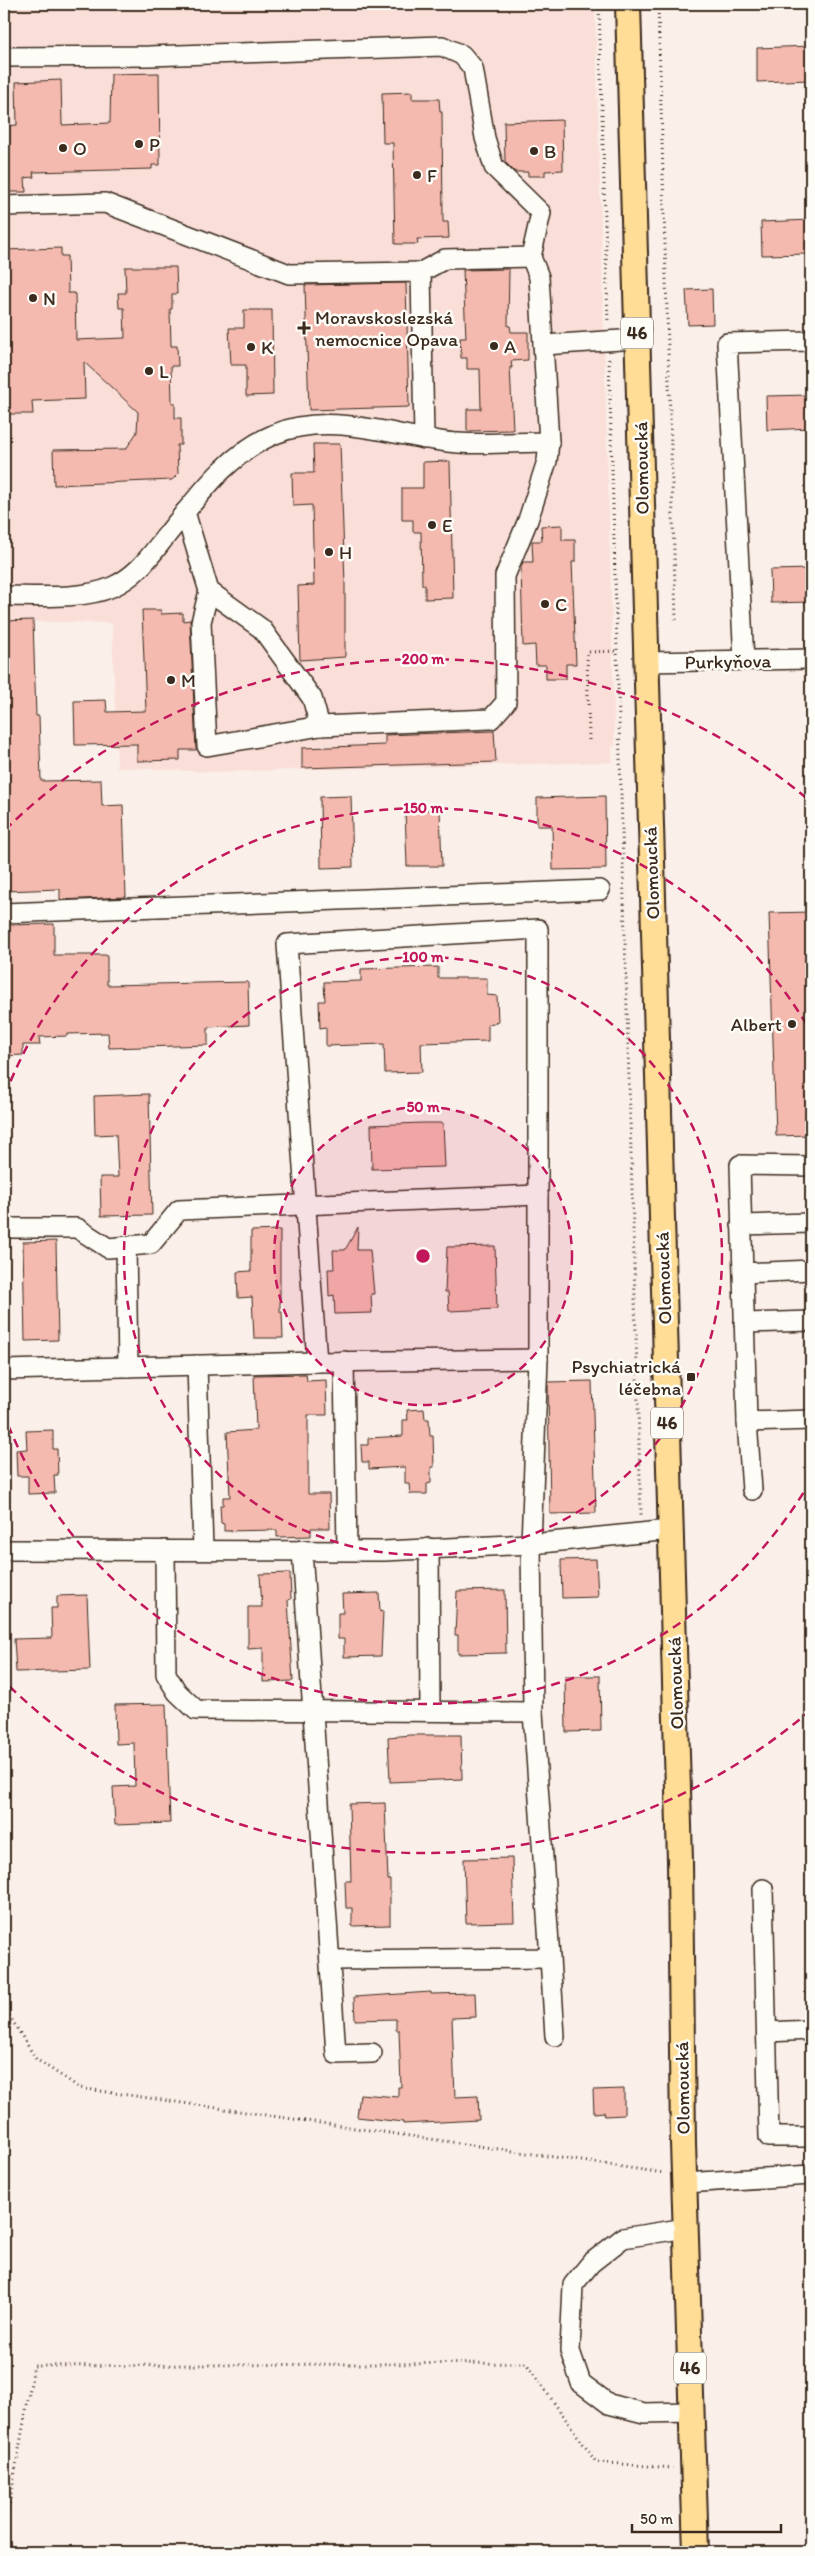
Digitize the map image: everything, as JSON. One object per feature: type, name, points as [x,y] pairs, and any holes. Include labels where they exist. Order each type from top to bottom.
[{"type":"main road","name":"Olomoucká","points":[[628,4],[680,1861],[684,2180],[696,2552]]},
{"type":"street","points":[[4,57],[149,56],[442,46],[462,54],[473,68],[485,138],[494,167],[541,213],[531,256],[539,277],[549,442],[547,461],[528,520],[505,576],[506,702],[491,719],[320,726],[207,746],[201,622],[209,591],[185,512]]},
{"type":"street","points":[[4,206],[105,203],[288,274],[421,272],[446,259],[531,256]]},
{"type":"street","points":[[421,272],[424,439]]},
{"type":"street","points":[[543,345],[638,339]]},
{"type":"street","points":[[744,660],[727,343],[811,341]]},
{"type":"street","points":[[4,596],[75,595],[111,588],[137,573],[212,478],[245,451],[276,434],[306,426],[338,425],[458,443],[549,442]]},
{"type":"street","points":[[209,591],[262,628],[312,698],[320,726]]},
{"type":"street","name":"Purkyňova","points":[[645,662],[811,659]]},
{"type":"street","points":[[4,914],[600,890]]},
{"type":"street","points":[[317,1362],[288,944],[538,929],[538,1359],[531,1544],[533,1712],[555,2036]]},
{"type":"street","points":[[752,1490],[747,1422],[740,1165],[811,1166]]},
{"type":"street","points":[[4,1228],[76,1228],[108,1248],[151,1244],[179,1210],[538,1195]]},
{"type":"street","points":[[741,1225],[811,1223]]},
{"type":"street","points":[[126,1246],[128,1367]]},
{"type":"street","points":[[743,1273],[811,1270]]},
{"type":"street","points":[[744,1323],[811,1321]]},
{"type":"street","points":[[4,1370],[344,1361],[538,1359]]},
{"type":"street","points":[[344,1361],[347,1550]]},
{"type":"street","points":[[197,1365],[203,1550]]},
{"type":"street","points":[[747,1422],[811,1420]]},
{"type":"street","points":[[4,1550],[347,1550],[429,1548],[531,1544],[670,1530]]},
{"type":"street","points":[[429,1548],[430,1711]]},
{"type":"street","points":[[165,1550],[166,1674],[177,1692],[196,1710],[533,1712]]},
{"type":"street","points":[[302,1550],[336,2054],[372,2053]]},
{"type":"street","points":[[764,1888],[769,2137],[811,2137]]},
{"type":"street","points":[[330,1960],[550,1958]]},
{"type":"street","points":[[767,2032],[811,2030]]},
{"type":"street","points":[[684,2180],[811,2175]]},
{"type":"street","points":[[686,2228],[622,2238],[591,2264],[574,2286],[570,2351],[581,2383],[609,2404],[644,2413],[692,2412]]},
{"type":"path","points":[[600,4],[641,1533]]},
{"type":"path","points":[[658,4],[676,620]]},
{"type":"path","points":[[589,740],[587,652],[617,651]]},
{"type":"path","points":[[4,2007],[36,2059],[80,2088],[684,2180]]},
{"type":"path","points":[[4,2533],[34,2366],[526,2363],[596,2462],[693,2469]]},
{"type":"shaded area","name":"Moravskoslezská nemocnice Opava","points":[[4,4],[595,4],[615,746],[612,747],[612,762],[208,772],[117,767],[112,623],[4,621]]},
{"type":"building","points":[[811,46],[811,80],[757,82],[757,48]]},
{"type":"building","name":"O","points":[[159,73],[160,165],[152,165],[152,169],[33,172],[34,177],[25,178],[26,192],[9,192],[7,126],[17,125],[16,82],[61,80],[62,125],[110,123],[111,74]]},
{"type":"building","name":"F","points":[[412,92],[412,99],[439,99],[440,112],[442,112],[443,222],[448,222],[449,238],[417,239],[418,244],[395,244],[393,143],[383,143],[382,93]]},
{"type":"building","name":"B","points":[[562,120],[563,170],[545,171],[545,176],[528,176],[528,172],[515,172],[505,162],[504,122]]},
{"type":"building","points":[[811,220],[811,254],[762,255],[761,222]]},
{"type":"building","points":[[61,248],[61,256],[67,256],[68,293],[75,293],[76,340],[125,338],[124,308],[119,308],[118,293],[126,293],[125,267],[176,267],[177,294],[172,294],[172,309],[170,309],[171,346],[177,346],[178,366],[171,366],[172,403],[175,403],[175,418],[181,418],[181,445],[177,445],[178,474],[172,480],[54,485],[53,450],[126,449],[137,432],[138,412],[84,362],[85,399],[32,401],[33,414],[4,414],[4,250]]},
{"type":"building","name":"A","points":[[509,269],[508,326],[510,326],[511,332],[528,332],[528,360],[511,361],[512,368],[510,367],[513,430],[467,431],[467,409],[481,409],[480,369],[467,369],[467,358],[461,358],[460,338],[466,338],[463,270]]},
{"type":"building","points":[[406,283],[409,407],[309,410],[305,285]]},
{"type":"building","points":[[712,289],[713,324],[688,325],[686,290]]},
{"type":"building","name":"K","points":[[244,310],[272,310],[273,395],[246,396],[246,365],[231,365],[229,328],[244,328]]},
{"type":"building","points":[[811,395],[811,428],[767,430],[766,396]]},
{"type":"building","name":"H","points":[[313,444],[340,444],[345,584],[345,657],[300,660],[298,586],[314,585],[312,505],[293,506],[292,473],[314,473]]},
{"type":"building","name":"E","points":[[450,461],[453,598],[425,599],[425,585],[422,585],[421,532],[413,532],[413,520],[402,520],[402,488],[423,488],[423,462]]},
{"type":"building","name":"C","points":[[562,525],[562,540],[575,540],[575,562],[572,562],[576,664],[566,664],[566,679],[546,679],[546,665],[536,665],[535,645],[523,646],[521,567],[523,562],[533,562],[532,541],[542,541],[541,526]]},
{"type":"building","points":[[811,569],[811,602],[771,603],[770,570]]},
{"type":"building","name":"M","points":[[142,610],[161,610],[161,614],[183,613],[183,621],[190,620],[196,750],[180,750],[180,760],[137,761],[137,744],[75,745],[74,701],[106,700],[107,712],[146,711]]},
{"type":"building","points":[[33,620],[36,716],[39,716],[41,781],[101,780],[102,806],[123,805],[126,897],[60,900],[60,889],[4,891],[4,621]]},
{"type":"building","points":[[494,731],[496,762],[302,768],[302,748],[385,745],[385,735]]},
{"type":"building","points":[[351,796],[353,867],[321,868],[320,797]]},
{"type":"building","points":[[605,796],[606,869],[553,870],[552,826],[537,826],[537,798]]},
{"type":"building","points":[[405,810],[440,810],[442,866],[407,866]]},
{"type":"building","name":"Albert","points":[[811,912],[811,1135],[776,1136],[769,913]]},
{"type":"building","points":[[54,924],[54,955],[107,955],[107,985],[248,982],[249,1025],[208,1027],[208,1045],[109,1048],[108,1033],[67,1034],[67,1036],[39,1037],[40,1045],[23,1045],[23,1055],[4,1056],[4,925]]},
{"type":"building","points":[[438,967],[438,978],[487,978],[487,995],[497,996],[498,1022],[488,1024],[488,1041],[421,1043],[422,1072],[385,1073],[384,1044],[326,1046],[326,1027],[320,1028],[319,1001],[325,1001],[324,982],[361,981],[361,969]]},
{"type":"building","points":[[149,1094],[152,1215],[101,1216],[100,1177],[118,1177],[116,1134],[95,1135],[94,1096]]},
{"type":"building","points":[[443,1123],[445,1167],[372,1169],[371,1125]]},
{"type":"building","points":[[358,1227],[357,1250],[370,1250],[374,1294],[371,1294],[372,1313],[335,1314],[334,1295],[329,1296],[328,1269],[334,1269],[333,1250],[345,1250]]},
{"type":"building","points":[[280,1230],[280,1312],[282,1312],[283,1338],[254,1338],[252,1297],[238,1298],[237,1272],[251,1271],[251,1231]]},
{"type":"building","points":[[56,1241],[58,1340],[25,1341],[23,1242]]},
{"type":"building","points":[[495,1246],[497,1309],[449,1311],[448,1292],[445,1292],[447,1247]]},
{"type":"building","points":[[306,1374],[307,1381],[326,1380],[327,1415],[308,1415],[308,1494],[329,1494],[330,1528],[311,1528],[311,1536],[277,1537],[277,1530],[224,1531],[224,1524],[221,1523],[220,1505],[223,1505],[223,1497],[230,1497],[227,1432],[256,1430],[254,1375]]},
{"type":"building","points":[[592,1381],[596,1513],[550,1514],[548,1382]]},
{"type":"building","points":[[424,1409],[425,1419],[429,1419],[430,1436],[433,1436],[434,1467],[431,1467],[431,1483],[427,1484],[427,1494],[410,1494],[409,1484],[405,1484],[405,1467],[369,1469],[369,1462],[362,1462],[361,1445],[368,1445],[368,1438],[403,1436],[403,1420],[408,1420],[407,1410]]},
{"type":"building","points":[[53,1430],[53,1449],[57,1449],[58,1475],[54,1475],[55,1493],[28,1494],[28,1476],[17,1476],[16,1450],[27,1449],[26,1431]]},
{"type":"building","points":[[596,1559],[598,1597],[562,1598],[561,1560]]},
{"type":"building","points":[[290,1573],[291,1599],[288,1600],[293,1681],[263,1682],[263,1648],[248,1649],[248,1607],[262,1607],[260,1574]]},
{"type":"building","points":[[505,1590],[506,1653],[458,1654],[458,1635],[455,1635],[457,1591]]},
{"type":"building","points":[[379,1593],[380,1612],[383,1611],[381,1656],[344,1657],[344,1639],[338,1639],[338,1613],[343,1613],[342,1594]]},
{"type":"building","points":[[87,1595],[90,1670],[16,1672],[14,1639],[52,1638],[51,1608],[57,1608],[57,1596]]},
{"type":"building","points":[[565,1676],[600,1676],[601,1731],[566,1732]]},
{"type":"building","points":[[166,1704],[170,1823],[115,1825],[113,1787],[135,1786],[134,1743],[116,1744],[115,1705]]},
{"type":"building","points":[[461,1735],[462,1779],[390,1782],[388,1737]]},
{"type":"building","points":[[385,1803],[388,1880],[390,1880],[390,1925],[352,1926],[352,1908],[346,1908],[345,1881],[351,1881],[349,1804]]},
{"type":"building","points":[[512,1858],[514,1922],[466,1923],[464,1859]]},
{"type":"building","points":[[431,1992],[431,1994],[475,1993],[476,2017],[452,2018],[455,2097],[478,2096],[479,2120],[403,2124],[403,2122],[357,2117],[360,2094],[398,2097],[398,2087],[401,2087],[399,2030],[396,2030],[396,2019],[355,2020],[354,1997]]},
{"type":"building","points":[[624,2089],[624,2115],[605,2116],[604,2112],[594,2113],[593,2090]]},
{"type":"place","name":"P","points":[[139,144]]},
{"type":"place","name":"O","points":[[63,148]]},
{"type":"place","name":"B","points":[[534,151]]},
{"type":"place","name":"F","points":[[417,175]]},
{"type":"place","name":"N","points":[[33,298]]},
{"type":"place","name":"Moravskoslezská nemocnice Opava","points":[[304,328]]},
{"type":"place","name":"A","points":[[494,346]]},
{"type":"place","name":"K","points":[[251,347]]},
{"type":"place","name":"L","points":[[149,371]]},
{"type":"place","name":"E","points":[[432,525]]},
{"type":"place","name":"H","points":[[329,552]]},
{"type":"place","name":"C","points":[[545,604]]},
{"type":"place","name":"M","points":[[171,680]]},
{"type":"place","name":"Albert","points":[[792,1024]]},
{"type":"place","name":"Psychiatrická léčebna","points":[[691,1377]]}]
